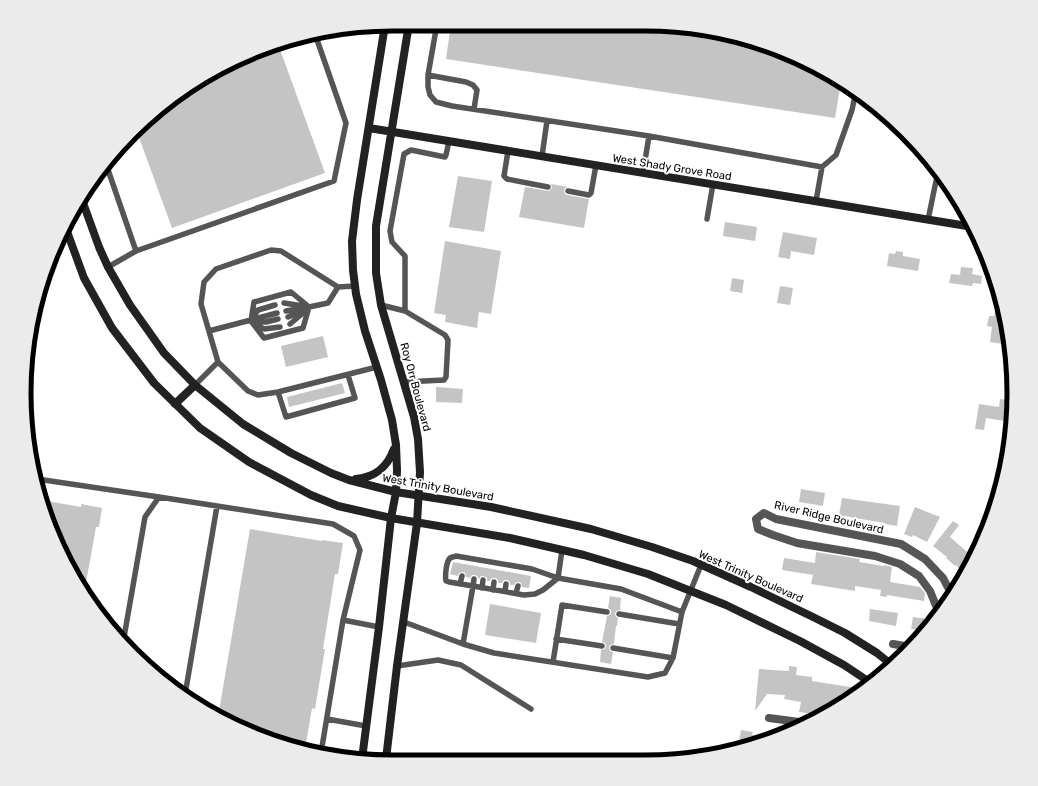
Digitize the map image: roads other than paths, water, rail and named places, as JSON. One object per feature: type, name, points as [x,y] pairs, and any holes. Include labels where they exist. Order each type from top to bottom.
[{"type":"main road","points":[[363,753],[380,627],[391,518],[396,492],[397,470],[396,445],[392,420],[365,331],[355,286],[352,241],[357,200],[384,31]]},
{"type":"main road","name":"Roy Orr Boulevard","points":[[387,755],[417,523],[420,472],[418,439],[414,417],[381,304],[376,273],[376,226],[408,31]]},
{"type":"main road","name":"West Shady Grove Road","points":[[369,128],[966,226]]},
{"type":"main road","name":"West Trinity Boulevard","points":[[84,205],[108,267],[130,305],[164,353],[195,385],[243,424],[298,457],[349,480],[396,492],[491,507],[601,531],[662,550],[701,565],[771,596],[826,623],[845,633],[888,662]]},
{"type":"main road","points":[[68,234],[84,278],[112,328],[154,383],[200,428],[249,462],[311,495],[338,506],[417,523],[510,538],[600,559],[641,572],[726,605],[800,641],[866,680]]},
{"type":"main road","points":[[176,404],[195,385]]},
{"type":"main road","points":[[349,480],[374,475],[384,467],[391,458],[396,445]]},
{"type":"street","name":"River Ridge Boulevard","points":[[937,607],[930,591],[919,576],[900,564],[875,556],[797,543],[773,536],[758,529],[756,519],[764,513],[776,519],[901,544],[925,559],[943,578],[949,590]]},
{"type":"street","points":[[893,644],[904,646]]},
{"type":"street","points":[[769,718],[797,722]]},
{"type":"lane","points":[[436,31],[428,76],[428,87],[430,95],[436,102],[649,136],[822,167]]},
{"type":"lane","points":[[108,267],[136,251],[334,181],[346,123],[317,39]]},
{"type":"lane","points":[[428,76],[466,82],[473,85],[477,90],[474,109]]},
{"type":"lane","points":[[816,201],[822,167],[836,155],[852,110],[854,98]]},
{"type":"lane","points":[[542,156],[548,121]]},
{"type":"lane","points":[[643,173],[649,136]]},
{"type":"lane","points":[[405,311],[405,256],[392,242],[390,231],[404,154],[411,150],[445,156],[449,141]]},
{"type":"lane","points":[[508,151],[504,176],[507,179],[548,187]]},
{"type":"lane","points":[[568,191],[589,195],[591,194],[596,165]]},
{"type":"lane","points":[[108,170],[136,251]]},
{"type":"lane","points":[[928,220],[937,180]]},
{"type":"lane","points":[[707,219],[713,184]]},
{"type":"lane","points":[[355,286],[338,287],[281,251],[271,250],[216,269],[204,282],[201,304],[218,362],[248,391],[258,395],[278,392],[377,367]]},
{"type":"lane","points":[[286,311],[328,303],[338,287]]},
{"type":"lane","points":[[291,292],[309,307],[303,328],[264,338],[251,321],[254,302],[291,292]]},
{"type":"lane","points":[[284,303],[309,307]]},
{"type":"lane","points":[[381,304],[405,311],[445,335],[448,340],[446,377],[444,380],[404,382]]},
{"type":"lane","points":[[251,321],[258,310],[274,305]]},
{"type":"lane","points":[[288,317],[309,307]]},
{"type":"lane","points":[[290,324],[309,307]]},
{"type":"lane","points":[[209,331],[278,316]]},
{"type":"lane","points":[[251,321],[264,329],[280,326]]},
{"type":"lane","points":[[195,385],[218,362]]},
{"type":"lane","points":[[278,392],[286,417],[355,398],[348,375]]},
{"type":"lane","points":[[41,480],[333,524],[354,536],[360,550],[343,620],[322,748]]},
{"type":"lane","points":[[124,636],[145,517],[159,497]]},
{"type":"lane","points":[[186,690],[217,506]]},
{"type":"lane","points":[[562,550],[558,578],[543,590],[535,594],[505,592],[446,581],[448,561],[451,557],[456,556],[486,561],[496,566],[509,565],[532,569],[558,578],[621,589],[682,612]]},
{"type":"lane","points":[[464,558],[464,564]]},
{"type":"lane","points":[[476,566],[477,560]]},
{"type":"lane","points":[[485,568],[486,561]]},
{"type":"lane","points":[[508,572],[509,565]]},
{"type":"lane","points":[[404,622],[463,644],[494,653],[648,677],[665,673],[673,658],[682,612],[689,591],[701,565]]},
{"type":"lane","points":[[520,574],[521,567]]},
{"type":"lane","points":[[460,584],[462,576]]},
{"type":"lane","points":[[463,644],[474,578]]},
{"type":"lane","points":[[482,588],[483,580]]},
{"type":"lane","points":[[493,590],[494,582]]},
{"type":"lane","points":[[505,592],[506,584]]},
{"type":"lane","points":[[516,593],[518,586]]},
{"type":"lane","points":[[553,662],[562,605],[607,612]]},
{"type":"lane","points":[[619,614],[679,624]]},
{"type":"lane","points":[[343,620],[380,627]]},
{"type":"lane","points":[[556,639],[602,646]]},
{"type":"lane","points":[[613,648],[673,658]]},
{"type":"lane","points":[[397,666],[438,660],[461,665],[531,709]]},
{"type":"lane","points":[[327,719],[366,726]]}]
